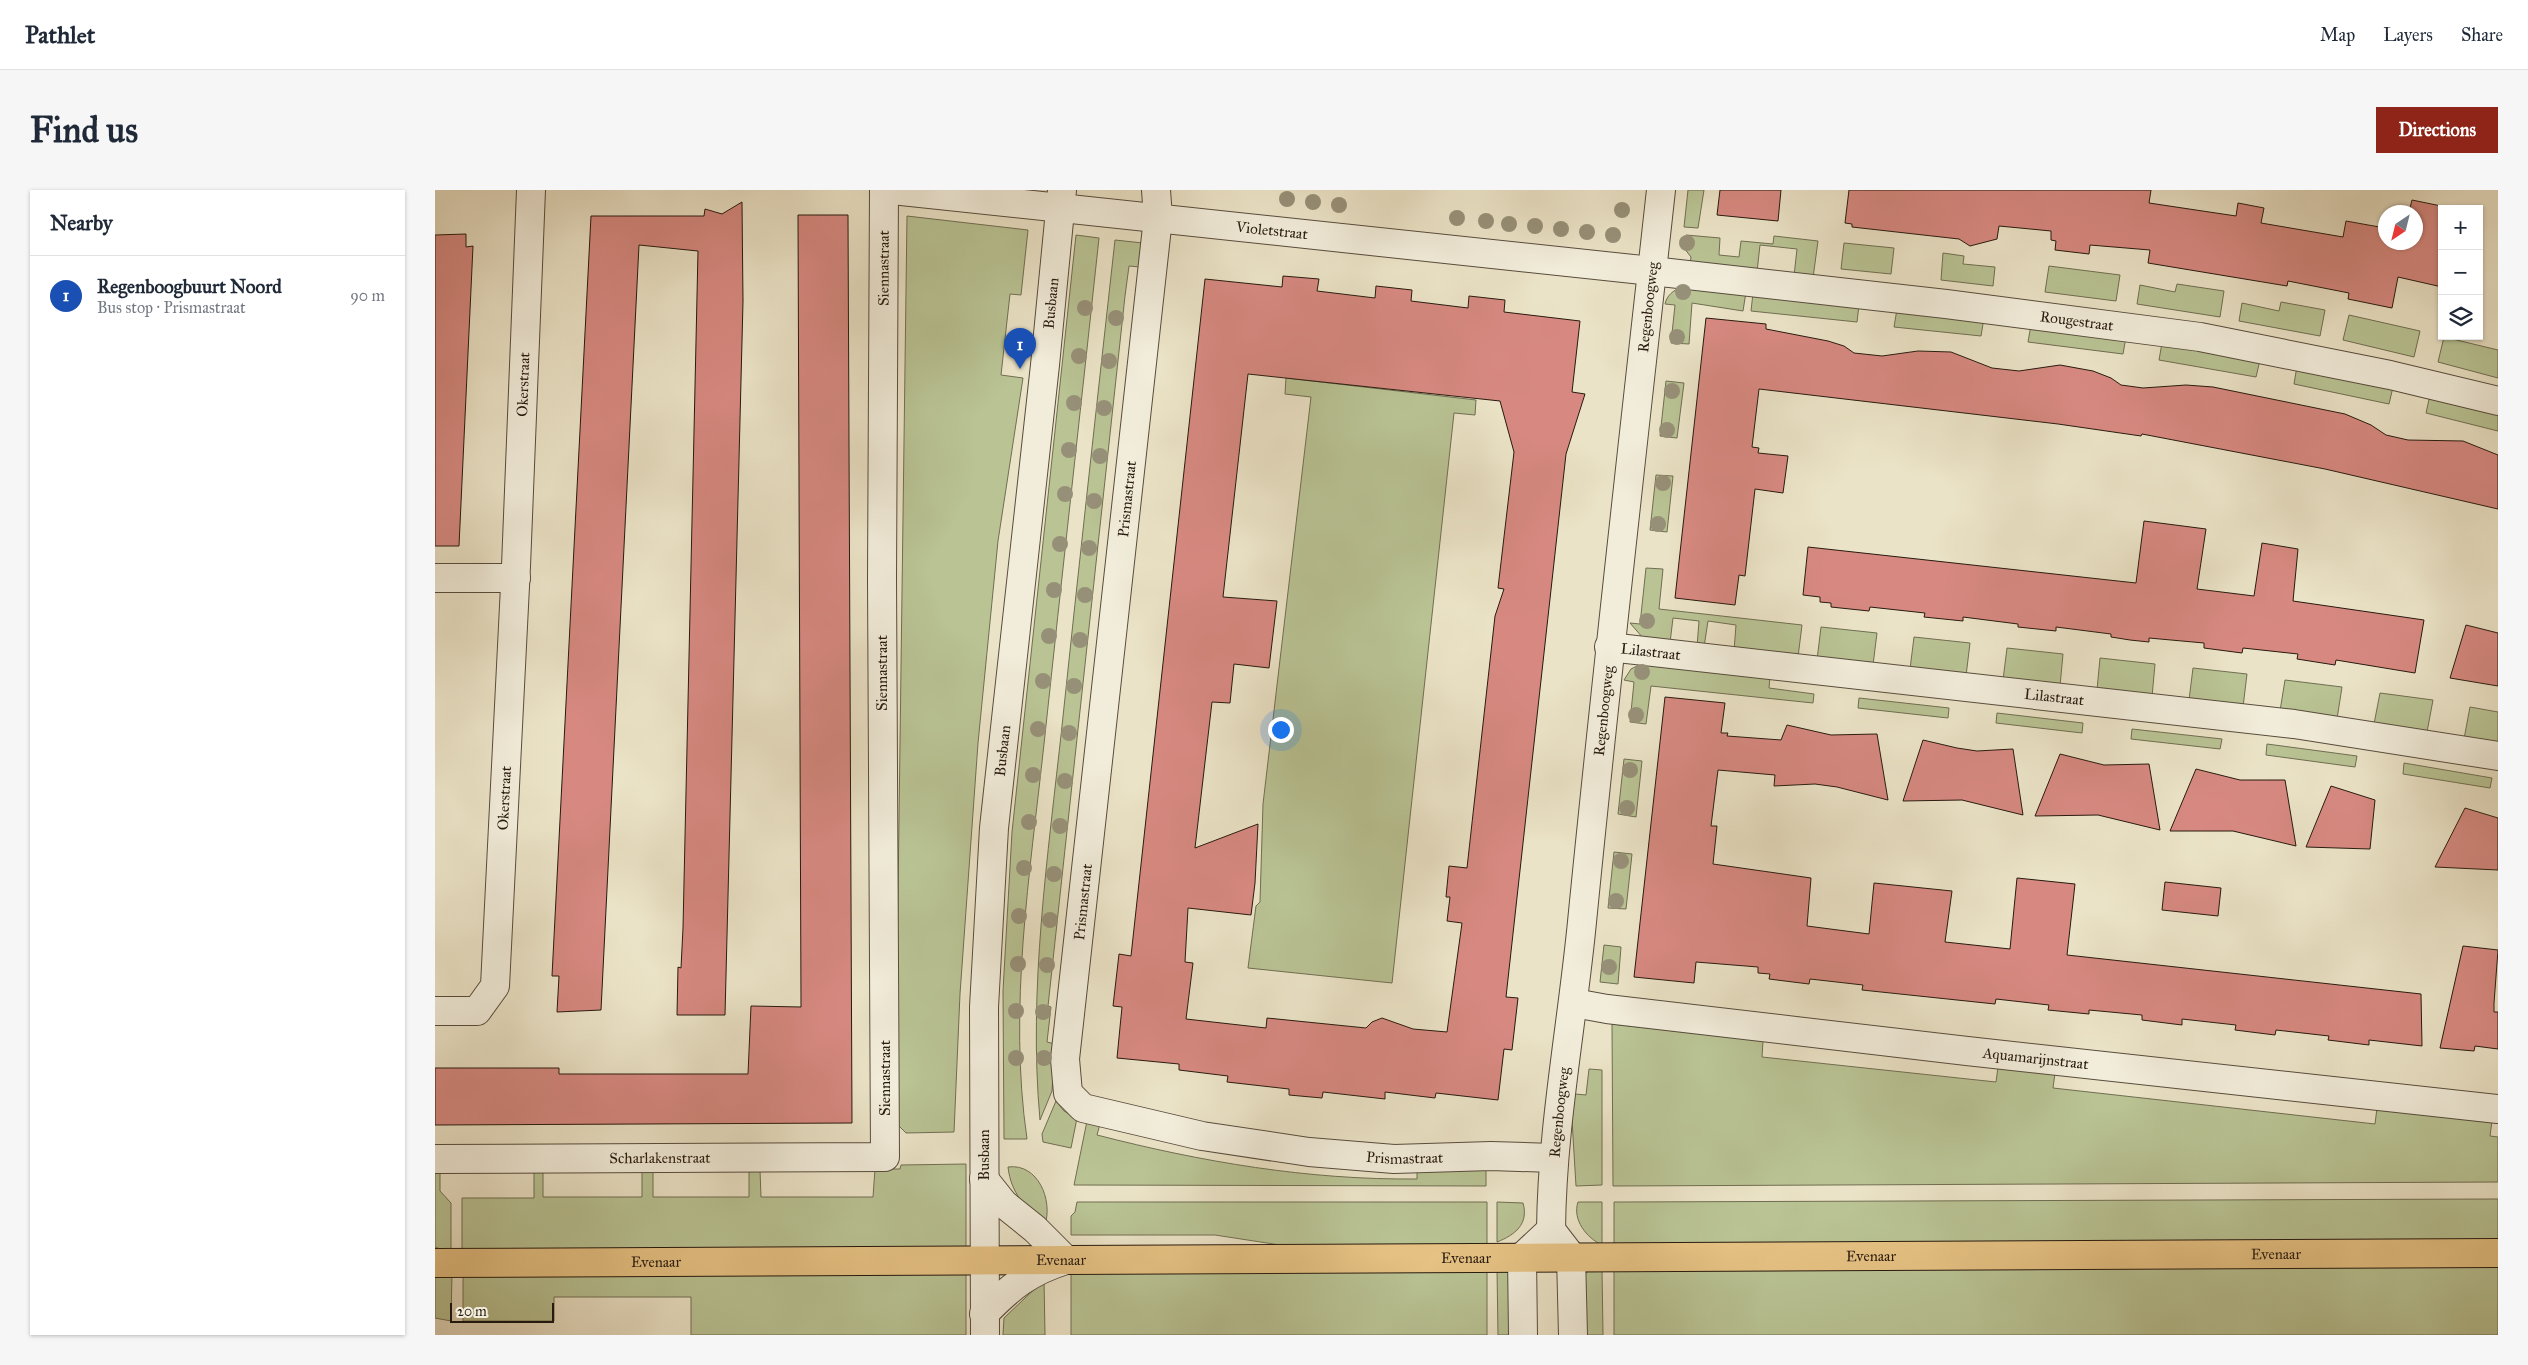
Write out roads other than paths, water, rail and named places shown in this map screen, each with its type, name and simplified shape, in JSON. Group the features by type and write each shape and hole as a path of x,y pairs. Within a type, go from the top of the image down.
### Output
{"main road":[{"name":"Evenaar","path":"435,1262 2498,1253"}],"street":[{"name":"Okerstraat","path":"435,1011 477,1011 495,986 516,578 531,190"},
{"name":"Siennastraat","path":"884,190 882,589 885,1157"},
{"name":"Violetstraat","path":"892,190 1061,199 1158,218 1652,271"},
{"name":"Prismastraat","path":"1156,190 1158,218 1065,1059 1068,1093 1083,1108 1202,1136 1309,1152 1394,1158 1491,1156 1553,1158"},
{"name":"Regenboogweg","path":"1551,1230 1553,1158 1574,1003 1609,647 1661,190"},
{"name":"Busbaan","path":"984,1324 984,1007 994,828 1045,365 1061,199"},
{"name":"Rougestraat","path":"1652,271 1946,304 2200,337 2390,375 2498,402"},
{"path":"435,578 516,578"},
{"name":"Lilastraat","path":"1609,647 2294,724 2498,756"},
{"name":"Aquamarijnstraat","path":"1574,1003 1607,1010 1967,1052 2498,1109"},
{"name":"Scharlakenstraat","path":"435,1159 885,1157"},
{"path":"984,1179 1004,1204 1035,1229 1066,1260"},
{"path":"1523,1335 1522,1257 1551,1230 1571,1256 1573,1335"},
{"name":"Busbaan","path":"984,1324 1007,1290 1035,1270 1066,1260"}],"place":[{"name":"Regenboogbuurt Noord","path":"1020,369"}]}
